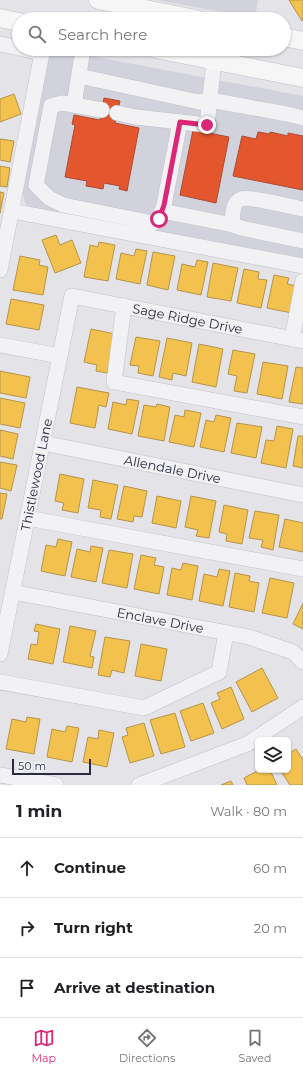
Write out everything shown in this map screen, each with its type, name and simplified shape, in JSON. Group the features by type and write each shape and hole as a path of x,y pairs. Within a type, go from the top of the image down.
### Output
{"main road":[{"path":"98,0 160,12"},
{"path":"0,18 12,21"},
{"path":"291,38 303,41"},
{"path":"220,56 303,78"}],"street":[{"path":"0,44 12,47"},
{"path":"0,270 41,56"},
{"path":"74,105 82,56"},
{"path":"117,113 207,125 216,56"},
{"path":"79,76 199,102 210,100 303,118"},
{"path":"102,110 62,103 51,106 36,185 48,198 62,205 153,223 159,219 164,205 180,122"},
{"path":"233,225 232,220 235,203 240,199 250,199 303,209"},
{"path":"12,211 303,266"},
{"path":"162,211 303,241"},
{"path":"297,340 303,281"},
{"name":"Sage Ridge Drive","path":"72,296 297,340"},
{"name":"Thistlewood Lane","path":"0,654 72,296"},
{"path":"124,306 114,382 303,418"},
{"path":"0,345 60,356"},
{"name":"Allendale Drive","path":"43,443 303,495"},
{"path":"27,518 303,569"},
{"name":"Enclave Drive","path":"12,592 249,637 293,652 303,662"},
{"path":"0,682 144,708 219,672 226,633"},
{"path":"139,785 247,744 303,707"},
{"path":"0,775 36,783 56,785"}],"shaded area":[{"path":"156,0 258,0 256,12 222,12"},
{"path":"49,56 91,56 303,96 303,260 32,210 25,203 23,193"}],"building: Homes":[{"path":"289,0 303,0 302,21"},
{"path":"14,94 21,114 0,122 0,99"},
{"path":"0,139 14,141 10,162 0,160"},
{"path":"0,166 10,168 7,187 0,186"},
{"path":"0,192 4,193 0,213"},
{"path":"56,235 60,245 72,240 81,263 55,273 42,240"},
{"path":"99,242 115,245 108,281 84,277 90,245 98,247"},
{"path":"136,249 147,251 140,284 116,279 121,253 134,256"},
{"path":"153,252 175,256 168,290 147,285"},
{"path":"20,256 40,260 39,265 48,267 43,295 13,290"},
{"path":"197,260 208,262 201,295 177,290 182,264 195,267"},
{"path":"213,263 238,268 231,301 207,297"},
{"path":"244,269 259,272 258,279 267,280 261,308 237,303"},
{"path":"274,275 289,278 287,284 298,286 292,313 267,308"},
{"path":"11,299 44,305 39,330 6,324"},
{"path":"91,329 115,334 107,373 96,371 97,365 84,362"},
{"path":"136,337 160,341 153,376 138,373 139,366 130,365"},
{"path":"167,338 192,343 186,376 173,373 172,380 159,377"},
{"path":"199,344 223,349 216,387 192,382"},
{"path":"233,350 255,354 247,393 234,391 237,376 228,374"},
{"path":"263,362 288,366 282,399 257,394"},
{"path":"296,367 303,368 303,404 289,402"},
{"path":"0,371 30,377 26,398 0,393"},
{"path":"77,387 109,393 106,407 99,405 95,428 70,423"},
{"path":"0,398 25,403 20,428 0,424"},
{"path":"127,399 139,401 132,434 108,429 113,402 126,405"},
{"path":"157,404 170,407 164,441 138,436 144,405 156,407"},
{"path":"185,410 201,413 194,447 169,442 175,415 184,417"},
{"path":"216,415 231,418 224,452 200,447 206,420 214,422"},
{"path":"237,423 262,427 256,458 231,453"},
{"path":"277,426 293,429 286,468 261,463 266,440 274,441"},
{"path":"0,430 18,434 13,459 0,456"},
{"path":"298,436 303,436 303,468 293,466"},
{"path":"0,462 17,465 11,491 0,488"},
{"path":"60,474 84,479 78,513 62,510 64,503 55,501"},
{"path":"93,480 118,485 111,519 100,517 101,510 88,508"},
{"path":"124,486 147,491 142,517 134,516 133,522 117,519"},
{"path":"0,493 7,494 2,519 0,519"},
{"path":"157,496 181,501 176,528 152,523"},
{"path":"191,496 216,501 209,538 196,536 198,530 185,527"},
{"path":"224,505 248,510 242,544 226,541 227,534 219,532"},
{"path":"255,511 279,515 273,550 261,547 263,540 249,538"},
{"path":"285,519 303,523 303,552 279,547"},
{"path":"58,539 72,542 65,576 41,571 46,545 56,547"},
{"path":"91,546 103,548 96,582 71,577 77,549 90,552"},
{"path":"109,550 133,554 127,588 102,583"},
{"path":"141,555 156,558 154,565 164,567 159,594 134,589"},
{"path":"183,563 198,566 192,600 167,595 172,568 181,570"},
{"path":"219,569 230,571 223,606 199,601 204,574 217,577"},
{"path":"235,573 250,576 249,581 259,583 254,612 229,607"},
{"path":"270,578 294,583 287,618 262,613"},
{"path":"303,603 303,629 293,624"},
{"path":"36,624 60,629 53,664 28,659 31,644 37,645 39,632 34,631"},
{"path":"70,626 96,631 90,656 94,657 92,668 63,662"},
{"path":"105,637 130,641 124,673 112,670 110,677 98,675"},
{"path":"141,644 167,649 161,681 135,676"},
{"path":"262,668 278,698 252,712 236,682"},
{"path":"231,687 244,719 222,729 211,703 220,699 217,693"},
{"path":"203,703 214,733 191,741 180,711"},
{"path":"175,713 185,747 161,754 150,720"},
{"path":"27,717 40,719 34,754 6,749 12,719 26,722"},
{"path":"144,723 154,756 130,763 122,737 128,735 126,728"},
{"path":"67,726 79,728 72,762 47,757 52,729 65,732"},
{"path":"99,730 114,733 107,767 83,762 88,737 98,739"},
{"path":"296,749 303,760 302,785 290,785 282,773 291,773 291,752"},
{"path":"255,772 271,773 277,785 247,785 244,778"},
{"path":"231,781 233,785 221,785"}],"building: Shops":[{"path":"104,98 120,101 115,123 139,128 127,191 119,189 120,186 104,183 103,189 86,186 87,181 65,177 75,125 72,124 74,115 100,120"},
{"path":"193,130 229,137 216,203 180,195"},
{"path":"258,132 270,134 270,132 288,136 288,133 303,136 303,190 233,176 242,136 256,139"}],"route":[{"path":"159,219 164,205 180,122 207,125"}]}
